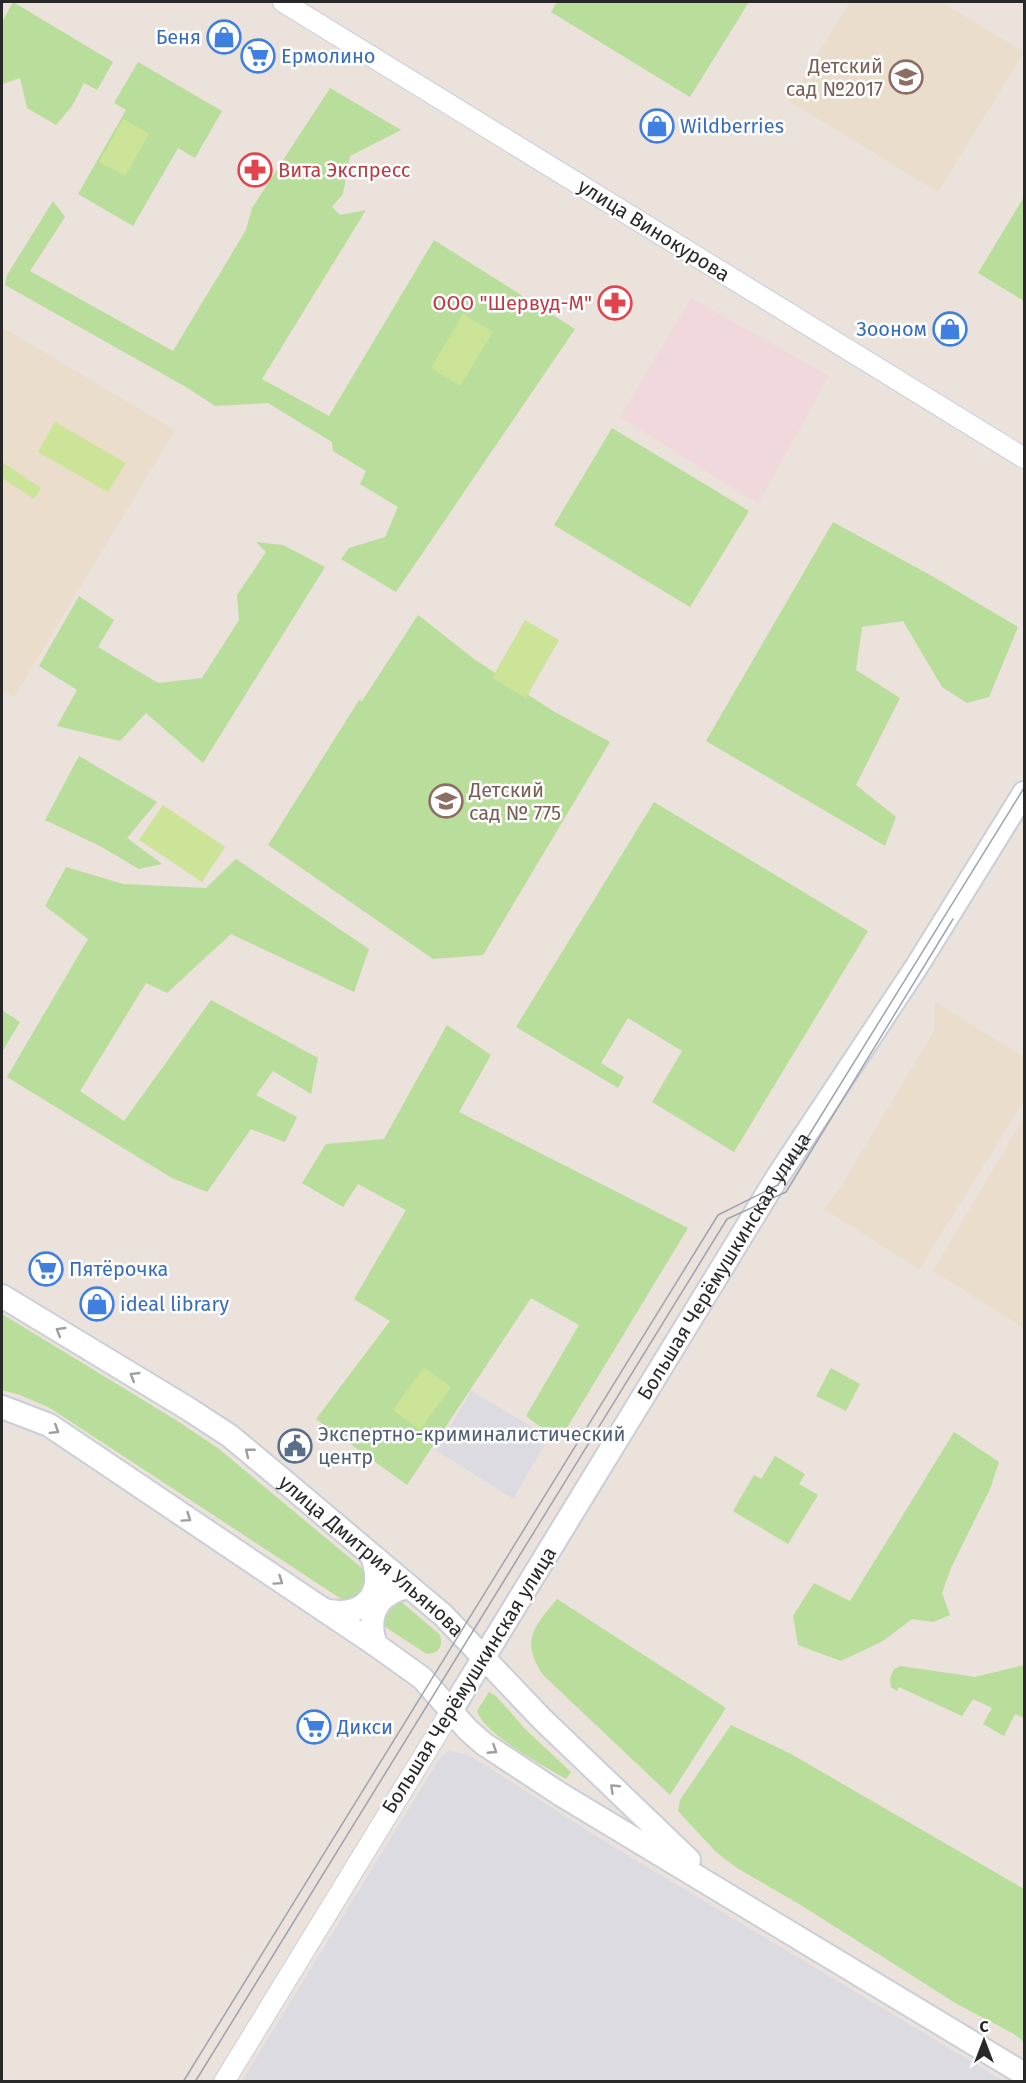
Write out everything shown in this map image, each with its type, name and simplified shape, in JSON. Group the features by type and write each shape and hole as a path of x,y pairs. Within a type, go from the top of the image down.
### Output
{"main road":[{"name":"Большая Черёмушкинская улица","path":"451,1711 778,1176 917,966 1024,793"},
{"name":"улица Дмитрия Ульянова","path":"2,1296 224,1432 278,1476 443,1615 542,1719 697,1868 727,1893"},
{"name":"улица Дмитрия Ульянова","path":"2,1407 49,1425 376,1645 422,1678 468,1730 484,1744 560,1794 1024,2074"},
{"path":"324,1610 347,1613 358,1609 368,1601 377,1579 372,1556"},
{"path":"376,1645 371,1625 377,1606 391,1593 410,1587"}],"street":[{"name":"улица Винокурова","path":"283,2 1024,458"},
{"name":"Большая Черёмушкинская улица","path":"224,2082 451,1711"}],"shaded area":[{"name":"Детский сад №2017","path":"850,2 941,2 1024,52 938,192 789,101"},
{"path":"691,298 829,376 758,504 620,417"},
{"path":"2,327 175,430 14,697 2,690"},
{"path":"935,1002 1024,1057 1024,1101 919,1269 824,1209 840,1188 934,1031"},
{"path":"1024,1117 1024,1328 933,1271"},
{"path":"471,1391 549,1437 513,1499 436,1450"},
{"path":"448,1751 469,1755 599,1838 1004,2081 242,2081 440,1758"}],"green space":[{"path":"13,2 113,62 97,90 84,83 72,106 56,125 27,108 20,78 2,84 2,22"},
{"path":"557,2 749,2 690,97 551,12"},
{"path":"138,62 222,111 195,158 178,148 133,226 78,194 126,110 114,103"},
{"path":"330,88 401,130 350,156 343,194 332,207 340,215 366,210 262,379 329,416 434,240 575,329 396,592 341,559 349,548 385,537 398,507 360,484 366,471 333,451 332,442 268,403 215,406 186,387 5,285 7,275 53,201 65,217 30,271 173,351 246,230 252,208"},
{"path":"123,119 149,134 125,176 99,162"},
{"path":"1024,197 1024,301 978,273"},
{"path":"463,314 493,332 460,386 431,368"},
{"path":"55,422 126,463 108,492 38,452"},
{"path":"612,428 749,511 690,607 554,525"},
{"path":"2,462 41,488 34,499 2,478"},
{"path":"833,522 932,576 1018,627 989,697 967,703 942,687 903,621 862,627 856,670 900,698 856,785 896,817 885,846 706,741"},
{"path":"256,542 283,545 325,567 203,763 146,713 120,741 57,726 77,690 39,666 79,596 114,620 98,647 158,683 202,678 239,620 237,595 266,552"},
{"name":"Детский сад № 775","path":"418,615 474,659 553,711 610,742 483,955 433,959 268,845 359,700 362,701"},
{"path":"525,620 559,640 526,698 492,678"},
{"path":"79,756 157,802 127,838 162,864 139,869 100,846 45,820"},
{"path":"654,802 868,931 734,1152 652,1102 682,1051 628,1018 601,1063 624,1077 618,1088 516,1027"},
{"path":"163,805 225,847 202,882 139,840"},
{"path":"236,859 369,949 354,992 231,934 167,993 146,983 80,1091 124,1121 211,1000 318,1058 311,1094 273,1071 256,1095 297,1117 285,1142 251,1129 207,1192 172,1178 7,1077 88,939 45,906 66,867 123,884 206,888"},
{"path":"2,1010 20,1022 2,1052"},
{"path":"447,1025 491,1055 459,1112 688,1228 559,1441 526,1416 579,1325 531,1298 407,1485 316,1419 390,1321 354,1299 406,1210 358,1184 343,1207 302,1183 326,1144 384,1139"},
{"path":"2,1314 219,1449 369,1574 372,1582 349,1604 50,1408 2,1390"},
{"path":"424,1367 451,1387 420,1430 393,1410"},
{"path":"831,1368 860,1384 846,1411 816,1396"},
{"path":"954,1432 999,1462 990,1489 951,1568 942,1593 950,1615 933,1622 912,1619 883,1641 841,1661 798,1645 793,1616 814,1583 850,1601"},
{"path":"775,1456 805,1474 799,1484 818,1495 788,1544 733,1511 754,1475 761,1479"},
{"path":"557,1599 726,1708 670,1795 543,1675 536,1663 531,1643 533,1634 536,1626"},
{"path":"399,1600 439,1634 441,1646 437,1651 425,1653 384,1626 380,1618 381,1610"},
{"path":"1024,1665 1024,1718 1015,1714 1004,1736 983,1724 992,1708 973,1699 962,1716 899,1687 897,1691 891,1687 890,1678 894,1669 901,1666 975,1677"},
{"path":"489,1692 496,1696 526,1730 571,1772 566,1779 516,1749 482,1721 477,1711"},
{"path":"731,1725 791,1754 1024,1889 1024,2042 1014,2034 957,2004 804,1907 737,1868 716,1852 678,1811 680,1800"}],"tram line":[{"path":"183,2082 718,1215 778,1185 1024,788"},
{"path":"195,2082 727,1219 786,1192 953,919"}],"place":[{"name":"Беня","path":"224,37"},
{"name":"Ермолино","path":"258,56"},
{"name":"Детский сад №2017","path":"906,77"},
{"name":"Wildberries","path":"657,126"},
{"name":"Вита Экспресс","path":"255,170"},
{"name":"ООО \"Шервуд-М\"","path":"615,303"},
{"name":"Зооном","path":"950,329"},
{"name":"Детский сад № 775","path":"446,801"},
{"name":"Пятёрочка","path":"46,1269"},
{"name":"ideal library","path":"97,1304"},
{"name":"Экспертно-криминалистический центр","path":"295,1446"},
{"name":"Дикси","path":"314,1727"}]}
